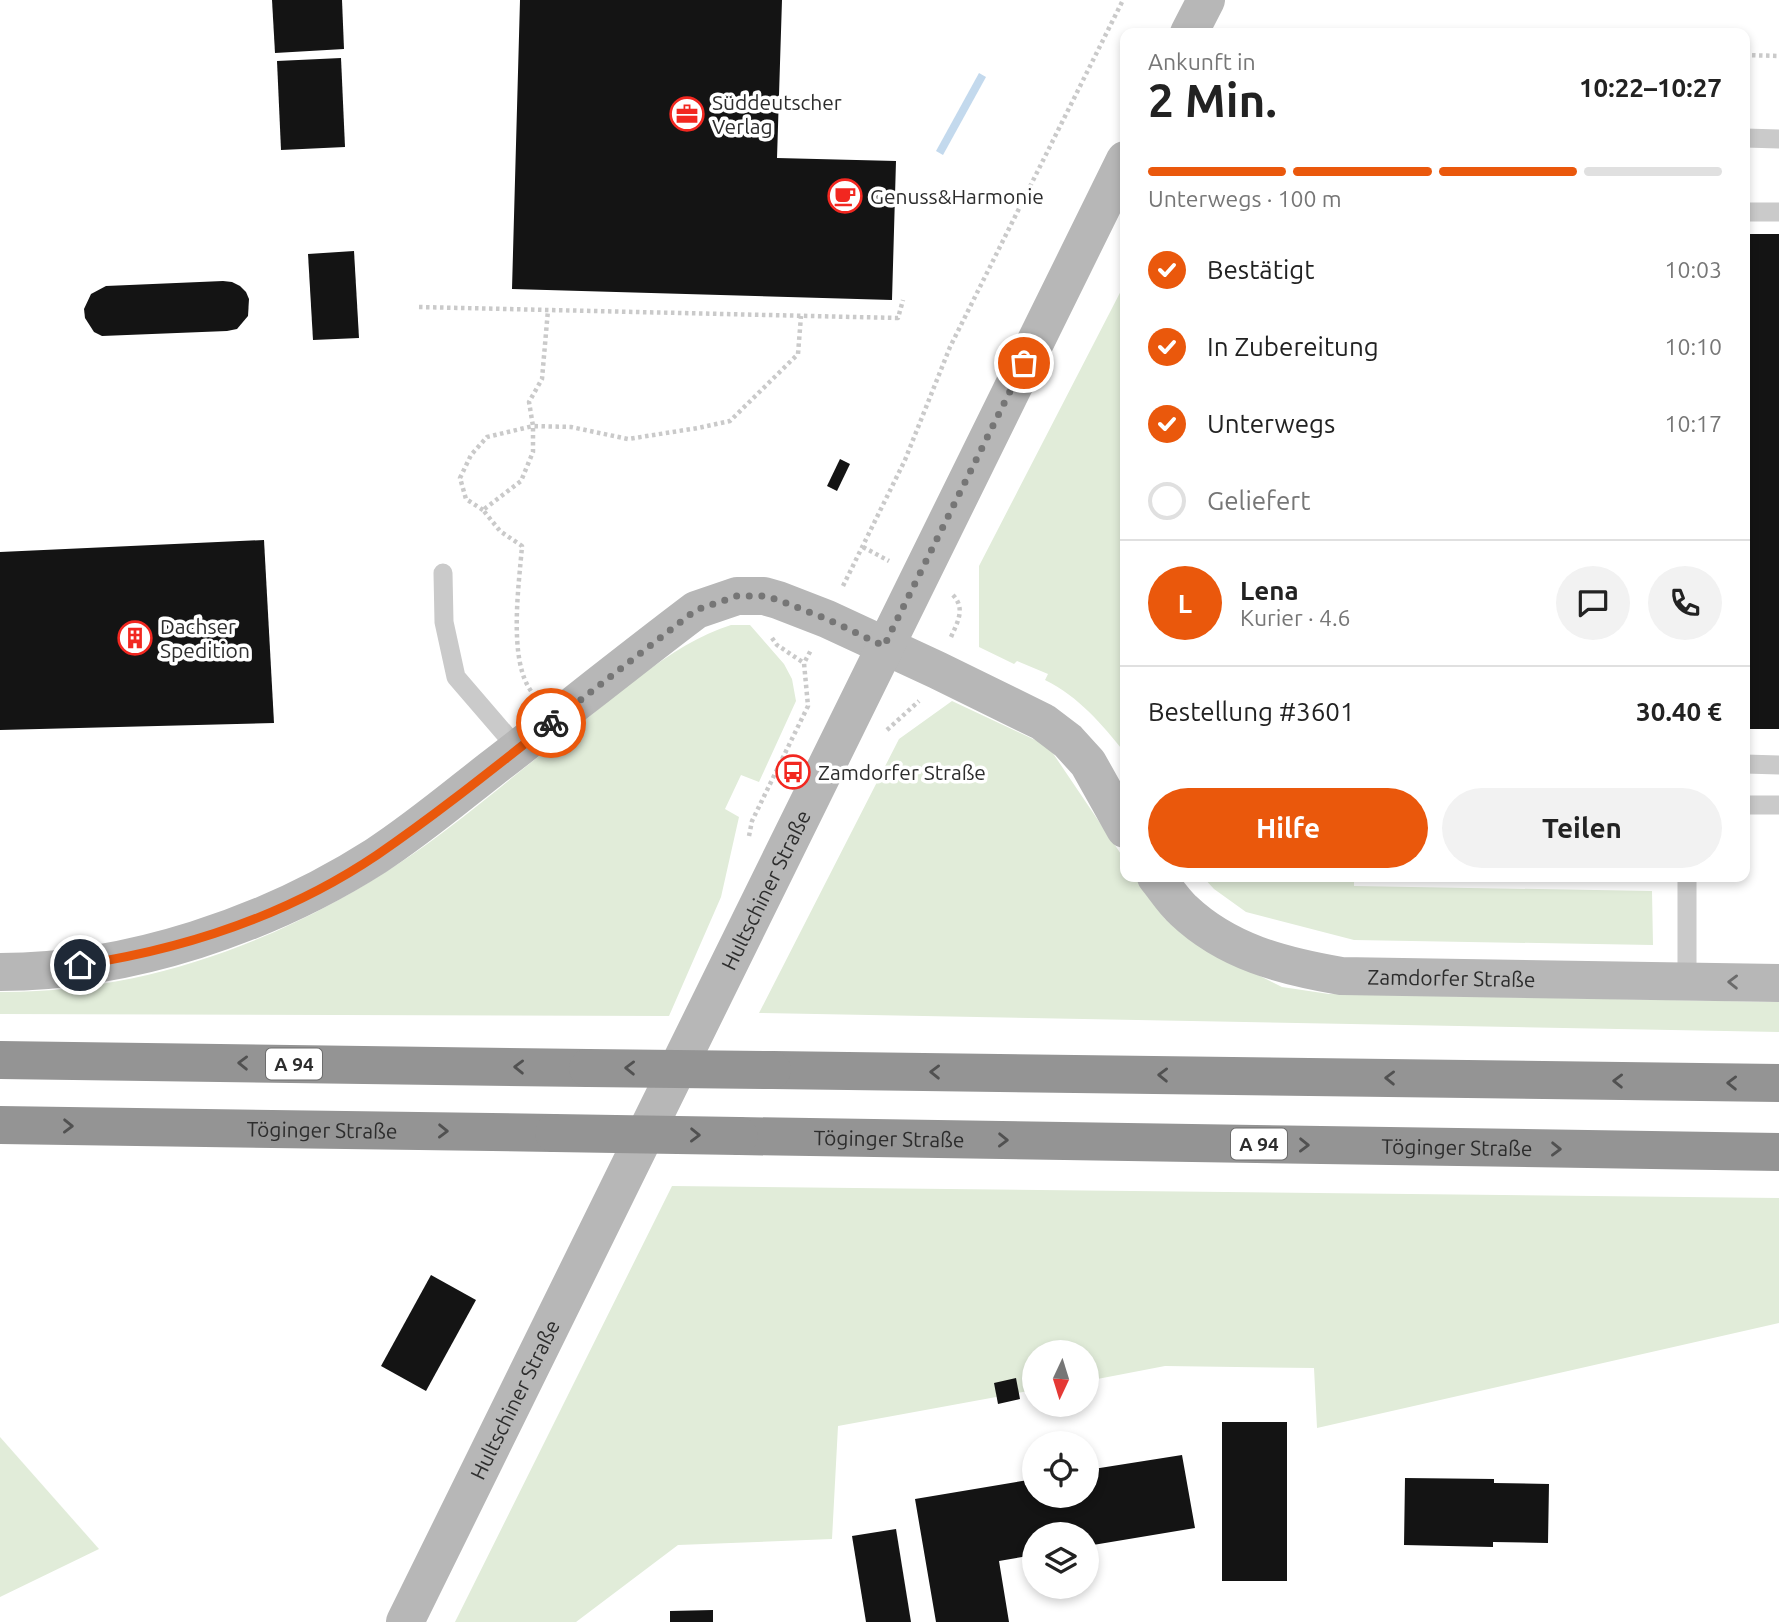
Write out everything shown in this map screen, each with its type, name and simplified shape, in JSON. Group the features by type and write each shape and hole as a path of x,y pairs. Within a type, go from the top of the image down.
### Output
{"highway":[{"name":"A 94","path":"0,1060 1779,1083"},
{"name":"Töginger Straße","path":"0,1125 1779,1152"}],"street":[{"path":"1192,28 1206,0"},
{"name":"Hultschiner Straße","path":"405,1622 1120,170"},
{"path":"0,972 57,969 187,944 236,927 304,897 376,856 696,610 737,596 764,596 827,619 981,691 1051,728 1068,741 1088,763 1120,820"},
{"name":"Zamdorfer Straße","path":"1160,882 1183,910 1218,937 1252,954 1292,968 1341,976 1779,983"}],"lane":[{"path":"1750,138 1779,139"},
{"path":"1750,212 1779,212"},
{"path":"443,573 444,622 456,677 517,749"},
{"path":"1750,764 1779,765"},
{"path":"1750,804 1779,805"},
{"path":"1687,882 1688,982"}],"path":[{"path":"863,547 905,460 950,347 1124,0"},
{"path":"1750,55 1779,56"},
{"path":"419,307 898,318 903,300"},
{"path":"484,510 521,481 533,452 529,402 542,379 548,310"},
{"path":"525,682 515,627 522,547 500,531 484,510 466,499 460,478 471,455 487,437 533,426 571,427 628,439 730,421 798,354 802,316"}],"green space":[{"path":"1120,293 1120,747 1099,722 1069,694 1045,680 1048,674 1017,661 1014,664 979,647 979,566"},
{"path":"731,625 750,625 784,664 792,679 796,701 759,782 741,775 725,809 739,817 721,897 669,1016 0,1014 0,992 55,990 110,983 163,971 216,955 316,912 364,885 430,842 664,659 686,645"},
{"path":"952,701 1048,746 1120,853 1120,882 1139,882 1165,919 1218,955 1282,987 1329,994 1779,1002 1779,1032 759,1013 899,739"},
{"path":"1208,882 1354,882 1354,886 1652,891 1653,945 1354,940 1246,912"},
{"path":"672,1186 1779,1198 1779,1323 1317,1428 1314,1368 1165,1366 1099,1379 1099,1340 1022,1340 1022,1392 838,1426 832,1539 678,1545 576,1622 455,1622"},
{"path":"0,1437 99,1549 0,1597"}],"water":[{"path":"979,73 986,77 943,155 936,151"}],"building":[{"path":"272,0 342,0 344,49 275,53"},
{"path":"520,0 782,0 777,158 896,161 892,300 512,289"},
{"path":"341,58 345,147 281,150 277,61"},
{"path":"1750,234 1779,234 1779,729 1750,729"},
{"path":"354,251 359,338 313,340 308,254"},
{"path":"223,281 240,286 249,299 248,316 237,329 102,336 94,332 85,318 84,309 91,294 106,286"},
{"path":"840,459 850,464 837,491 827,486"},
{"name":"Dachser Spedition","path":"264,540 274,723 0,730 0,552"},
{"path":"431,1275 476,1300 426,1391 381,1366"},
{"path":"1016,1378 1020,1399 998,1404 994,1383"},
{"path":"1222,1422 1287,1422 1287,1581 1222,1581"},
{"path":"1182,1455 1195,1528 1099,1544 1099,1522 1022,1522 1022,1557 999,1561 1009,1622 936,1622 915,1499 1022,1481 1022,1508 1099,1508 1099,1468"},
{"path":"1405,1478 1494,1479 1494,1483 1549,1484 1548,1543 1493,1542 1493,1547 1404,1545"},
{"path":"896,1529 911,1622 866,1622 852,1536"},
{"path":"713,1610 713,1622 670,1622 670,1611"}],"way so far":[{"path":"551,723 696,610 737,596 764,596 803,608 884,646 1024,363"}],"place":[{"name":"Süddeutscher Verlag","path":"687,114"},
{"name":"Genuss&Harmonie","path":"845,196"},
{"name":"Dachser Spedition","path":"135,638"},
{"name":"Zamdorfer Straße","path":"793,772"}],"route":[{"path":"80,965 187,944 236,927 304,897 376,856 551,723"}]}
